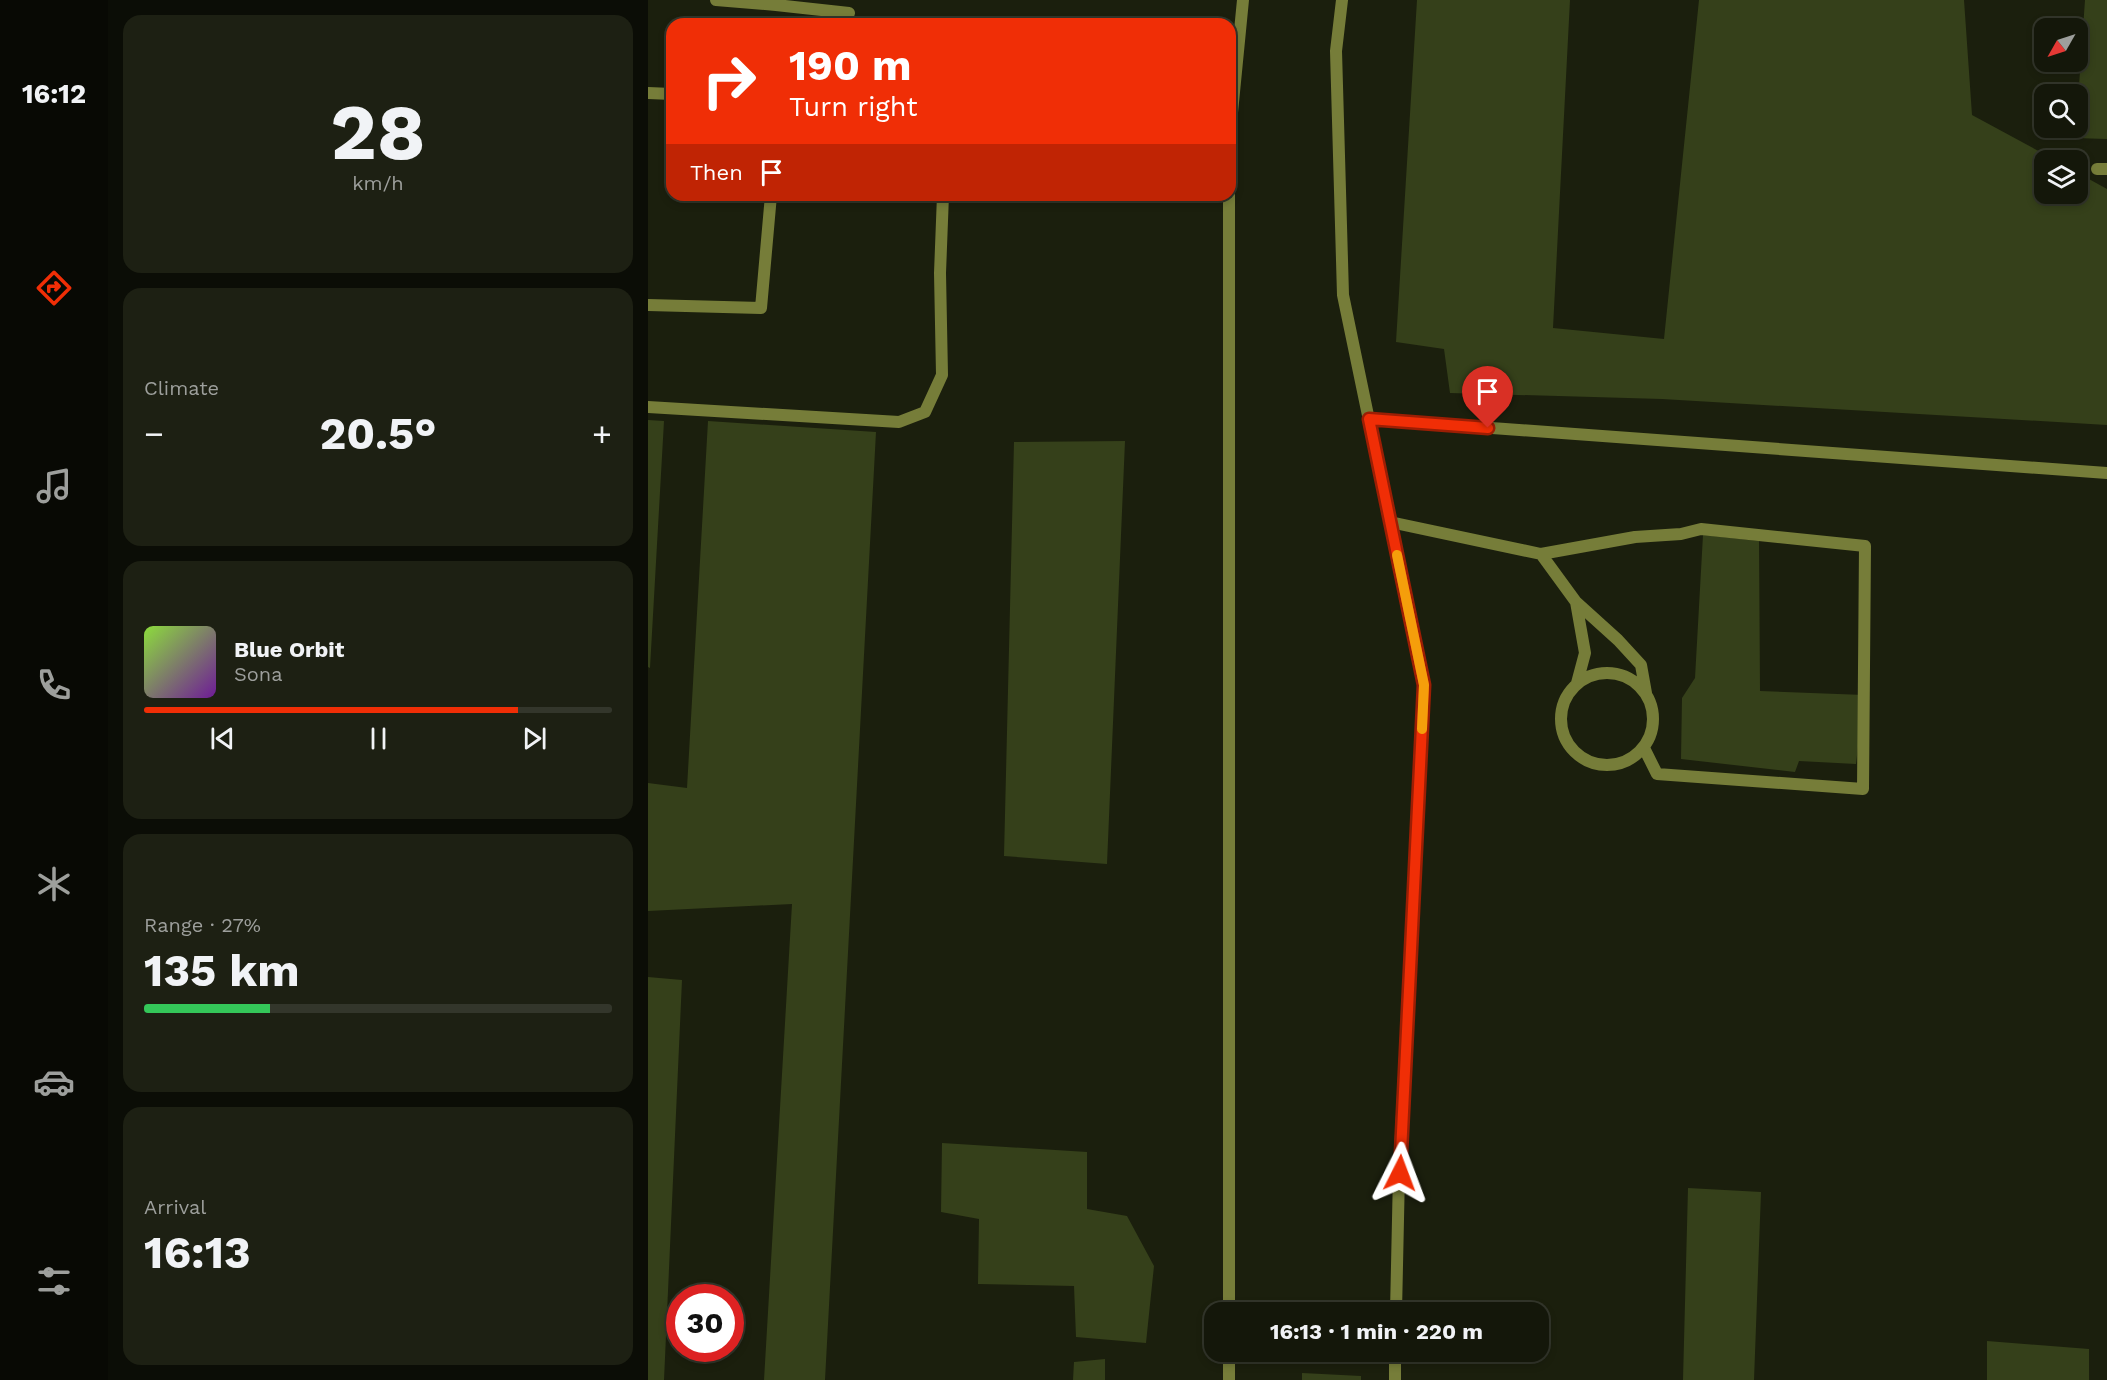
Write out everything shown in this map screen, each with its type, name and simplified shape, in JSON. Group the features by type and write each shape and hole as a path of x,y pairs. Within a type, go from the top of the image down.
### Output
{"street":[{"path":"716,0 776,3 849,13"},
{"path":"1236,66 1242,0"},
{"path":"1342,0 1336,51 1343,296 1424,685 1400,1173 1396,1302"},
{"path":"648,93 666,94"},
{"path":"648,305 761,308 770,201"},
{"path":"648,407 899,422 925,412 942,375 940,273 943,201"},
{"path":"1229,201 1229,1302"},
{"path":"1369,419 2107,473"},
{"path":"1390,522 1541,554 1635,537 1681,534 1701,529 1865,546 1863,789 1657,774 1644,748"},
{"path":"1541,554 1576,602 1618,640 1641,665 1646,693 1653,711 1652,730 1644,748 1629,760 1610,766 1591,763 1574,753 1564,736 1560,717 1565,698 1577,683 1594,674 1613,672 1632,679 1646,693"},
{"path":"1576,602 1585,652 1577,683"},
{"path":"1229,1362 1229,1380"},
{"path":"1395,1362 1395,1380"}],"building":[{"path":"1417,0 1570,0 1553,328 1664,339 1699,0 1964,0 1972,115 2037,150 2034,150 2034,204 2088,204 2088,179 2107,189 2107,425 1662,399 1450,393 1444,349 1396,342"},
{"path":"2085,0 2107,0 2107,139 2075,138 2088,138 2088,84 2079,84 2080,72 2088,72 2088,18 2084,18"},
{"path":"648,420 664,421 650,668 648,667"},
{"path":"708,421 876,432 825,1380 764,1380 792,904 648,911 648,783 687,788"},
{"path":"1125,441 1107,864 1004,856 1014,442"},
{"path":"1703,535 1759,541 1760,691 1864,695 1856,764 1799,761 1795,772 1681,759 1682,698 1695,678"},
{"path":"648,977 682,980 668,1284 666,1284 664,1380 648,1380"},
{"path":"942,1143 1087,1152 1087,1209 1127,1216 1154,1266 1146,1343 1076,1337 1074,1286 978,1284 979,1219 941,1212"},
{"path":"1688,1188 1761,1192 1754,1380 1683,1380"},
{"path":"1987,1341 2089,1349 2089,1380 1987,1380"},
{"path":"1105,1359 1105,1380 1073,1380 1074,1362"},
{"path":"1302,1373 1361,1376 1361,1380 1302,1380"}],"slow traffic":[{"path":"1397,555 1424,685 1422,729"}],"route":[{"path":"1400,1173 1424,685 1369,419 1488,428"}]}
